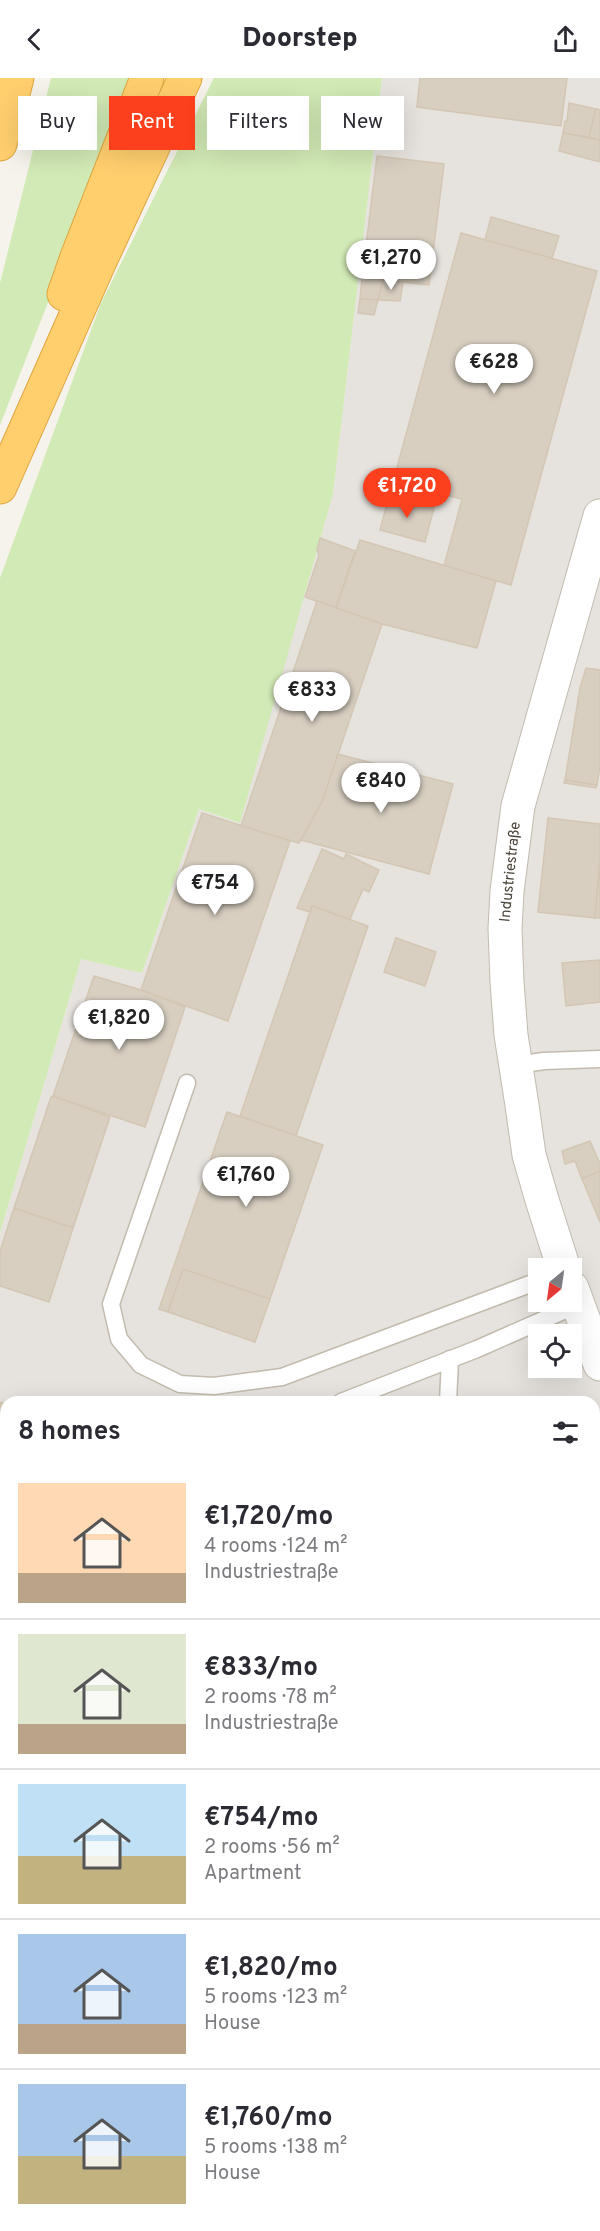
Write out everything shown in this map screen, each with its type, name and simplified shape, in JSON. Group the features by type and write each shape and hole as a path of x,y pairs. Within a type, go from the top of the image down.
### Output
{"highway":[{"path":"0,144 17,78"},
{"path":"0,485 77,256 147,78"},
{"path":"0,485 184,78"}],"street":[{"name":"Industriestraße","path":"560,1258 530,1155 516,1065 507,992 505,929 507,891 518,806 600,516"},
{"path":"580,1312 600,1364"}],"lane":[{"path":"516,1065 544,1061 600,1059"},
{"path":"187,1083 111,1304 119,1339 141,1365 180,1384 214,1386 282,1377 528,1285"},
{"path":"356,1396 477,1349 545,1312"},
{"path":"448,1396 450,1359"}],"shaded area":[{"path":"382,78 600,78 600,1396 0,1396 0,1233 81,959 142,973 199,809 239,823 333,494 374,150 404,150 404,96 380,96"}],"green space":[{"path":"51,78 136,78 129,96 109,96 109,147 0,425 0,283 33,150 97,150 97,96 47,96"},
{"path":"214,78 382,78 380,96 321,96 321,150 374,150 333,494 240,823 199,809 142,973 81,959 0,1233 0,578 101,303 178,150 195,150 195,116"}],"building":[{"path":"420,78 567,78 561,126 417,107"},
{"path":"569,103 596,109 589,137 563,133"},
{"path":"596,109 600,110 600,140 589,137"},
{"path":"563,133 600,140 600,162 559,151"},
{"path":"377,156 444,164 429,285 362,278"},
{"path":"491,217 559,236 552,258 485,240"},
{"path":"461,233 597,271 511,585 444,566 462,499 393,482"},
{"path":"362,278 383,280 378,300 360,299"},
{"path":"383,280 403,283 400,301 378,300"},
{"path":"360,299 378,300 374,315 358,313"},
{"path":"393,482 413,487 409,502 389,496"},
{"path":"389,496 434,508 425,542 380,530"},
{"path":"320,538 355,551 336,608 305,597 319,555 317,550"},
{"path":"360,540 496,581 477,648 382,624 336,608"},
{"path":"317,601 382,624 322,802 299,843 241,826"},
{"path":"586,668 600,670 600,766 597,785 565,780 580,688"},
{"path":"338,754 453,784 429,874 301,840 322,802"},
{"path":"565,780 597,785 596,788 564,783"},
{"path":"202,813 290,841 228,1021 141,990"},
{"path":"548,818 600,824 600,862 595,918 538,912"},
{"path":"322,849 344,859 346,854 379,870 369,892 363,889 350,919 312,906 310,912 297,908"},
{"path":"600,862 600,918 595,918"},
{"path":"312,906 368,926 296,1136 240,1116"},
{"path":"396,938 436,952 425,986 384,972"},
{"path":"600,960 600,1002 566,1006 562,963"},
{"path":"94,976 141,990 185,1007 145,1127 53,1096"},
{"path":"53,1096 110,1117 73,1228 14,1208"},
{"path":"227,1112 323,1145 270,1299 183,1269 168,1312 159,1309"},
{"path":"590,1141 600,1164 600,1171 582,1179 575,1161 565,1164 562,1151"},
{"path":"600,1171 600,1222 582,1179"},
{"path":"14,1208 73,1228 49,1302 0,1286 0,1251"},
{"path":"183,1269 270,1299 255,1342 168,1312"}]}
